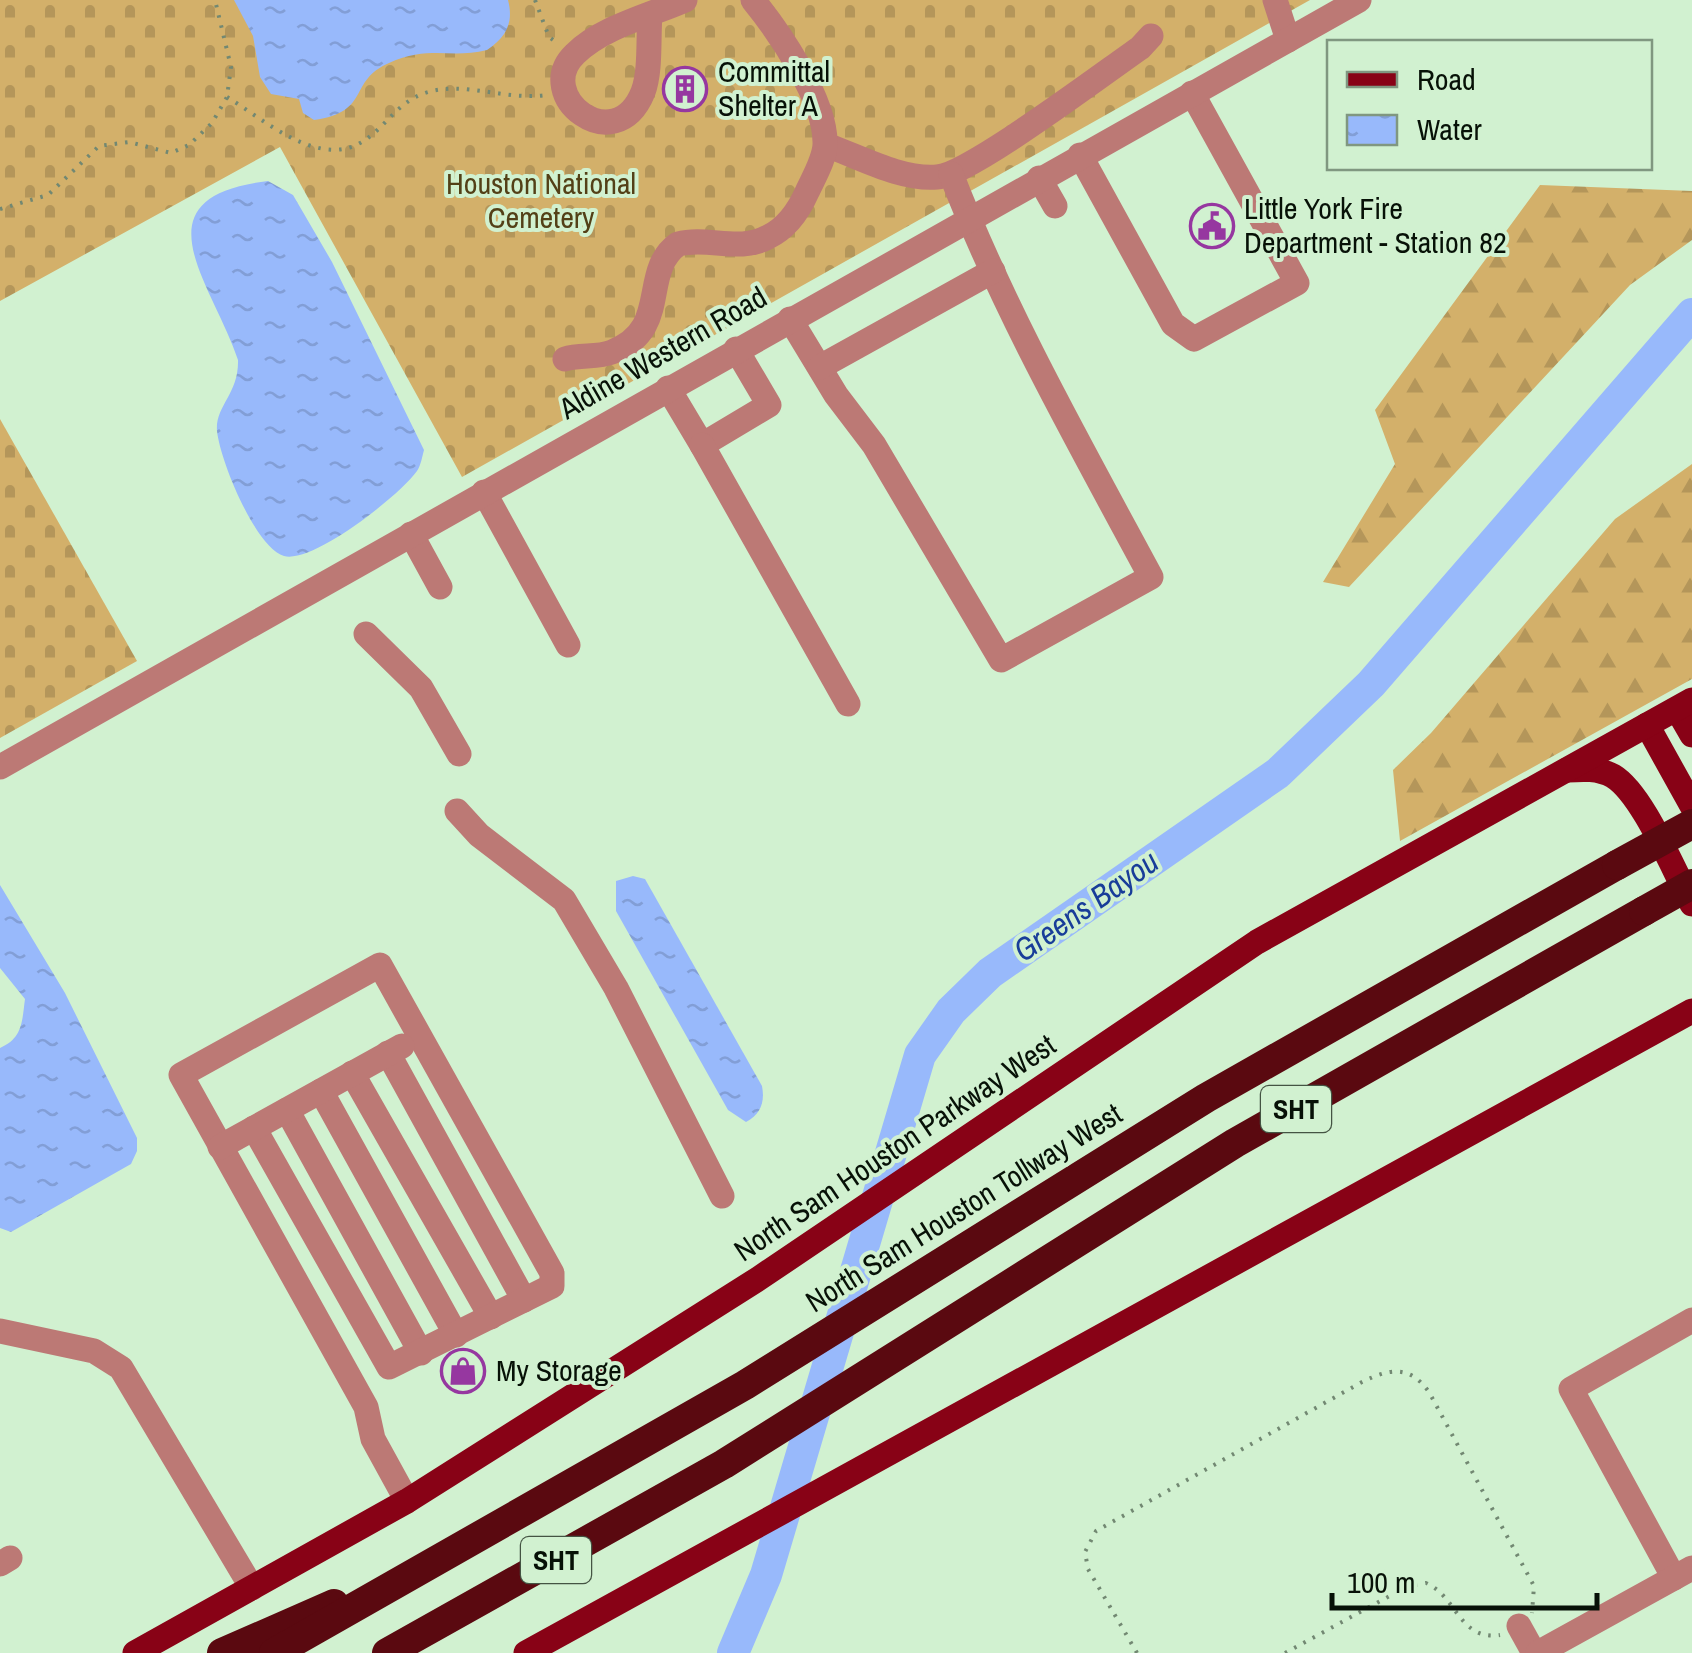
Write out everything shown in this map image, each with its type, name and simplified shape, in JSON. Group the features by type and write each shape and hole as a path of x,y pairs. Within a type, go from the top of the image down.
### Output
{"highway":[{"name":"North Sam Houston Tollway West","path":"274,1653 745,1385 1206,1098 1692,824"},
{"name":"SHT","path":"387,1653 724,1464 1235,1143 1692,884"},
{"path":"222,1653 294,1617 412,1576"}],"main road":[{"name":"North Sam Houston Parkway West","path":"135,1653 407,1502 960,1146 1257,942 1684,704"},
{"path":"1684,704 1692,736"},
{"path":"1647,726 1692,806"},
{"path":"1566,770 1594,769 1616,778 1632,796 1692,904"},
{"path":"526,1653 1692,1011"}],"street":[{"path":"650,15 644,91 631,110 615,121 594,123 573,109 564,90 565,71 572,56 594,40 650,15 685,0"},
{"path":"565,359 616,351 638,335 653,310 663,260 678,244 748,245 780,230 804,200 826,144 819,112 782,38 752,0"},
{"path":"1275,0 1288,40"},
{"name":"Aldine Western Road","path":"0,766 1288,40 1324,9 1359,0"},
{"path":"826,144 922,177 951,174 1140,48 1151,36"},
{"path":"1080,155 1173,324 1194,339 1216,328 1297,283 1192,93"},
{"path":"790,318 874,445 1001,660 1151,577 967,219 951,174"},
{"path":"1039,178 1055,206"},
{"path":"820,368 993,270"},
{"path":"702,445 770,405 736,349"},
{"path":"668,388 848,704"},
{"path":"484,492 568,645"},
{"path":"411,534 440,587"},
{"path":"366,634 421,688 459,754"},
{"path":"457,811 479,835 564,900 616,988 722,1196"},
{"path":"254,1128 389,1367 552,1286 552,1273 380,965 181,1075 366,1407 373,1439 407,1502"},
{"path":"220,1147 420,1036"},
{"path":"388,1053 524,1300"},
{"path":"352,1074 492,1317"},
{"path":"321,1091 456,1336"},
{"path":"287,1110 422,1353"},
{"path":"1519,1626 1536,1653 1683,1573 1571,1389 1692,1320"},
{"path":"0,1331 94,1352 121,1368 252,1588"}],"path":[{"path":"0,209 48,195 99,146 129,142 170,153 189,144 212,122 227,98 231,50 216,15 215,0"},
{"path":"535,0 549,37 572,56"},
{"path":"227,98 300,141 332,152 364,141 398,107 426,92 454,87 524,98 564,90"},
{"path":"1137,1653 1088,1569 1085,1552 1096,1532 1362,1382 1393,1370 1410,1373 1429,1392 1534,1586 1535,1608 1519,1626 1499,1635 1482,1635 1463,1623 1433,1586 1415,1584 1284,1653"}],"green space":[{"name":"Houston National Cemetery","path":"0,0 1310,0 462,477 280,147 0,301"},
{"path":"1540,185 1692,191 1692,240 1630,285 1349,587 1323,582 1395,464 1375,410"},
{"path":"0,419 137,661 0,738"},
{"path":"1692,464 1692,679 1400,841 1393,770 1431,733 1615,519"}],"water":[{"path":"234,0 508,0 510,16 504,35 487,50 428,53 389,63 368,78 344,110 314,120 303,113 299,99 271,94 260,77 253,36"},
{"path":"268,181 293,195 332,262 424,450 417,471 393,496 355,526 297,556 284,556 262,537 225,462 217,422 235,382 238,360 200,273 193,247 192,224 203,205 227,190"},
{"path":"633,876 645,879 762,1086 761,1107 746,1122 728,1110 616,911 616,881"},
{"path":"0,885 65,993 137,1138 131,1164 11,1232 0,1228 0,1048 17,1034 25,999 0,968"}],"waterway":[{"name":"Greens Bayou","path":"733,1653 766,1575 920,1055 951,1011 990,973 1278,773 1371,684 1692,314"}],"place":[{"name":"Committal Shelter A","path":"685,89"},
{"name":"Little York Fire Department - Station 82","path":"1212,226"},
{"name":"My Storage","path":"463,1371"}]}
